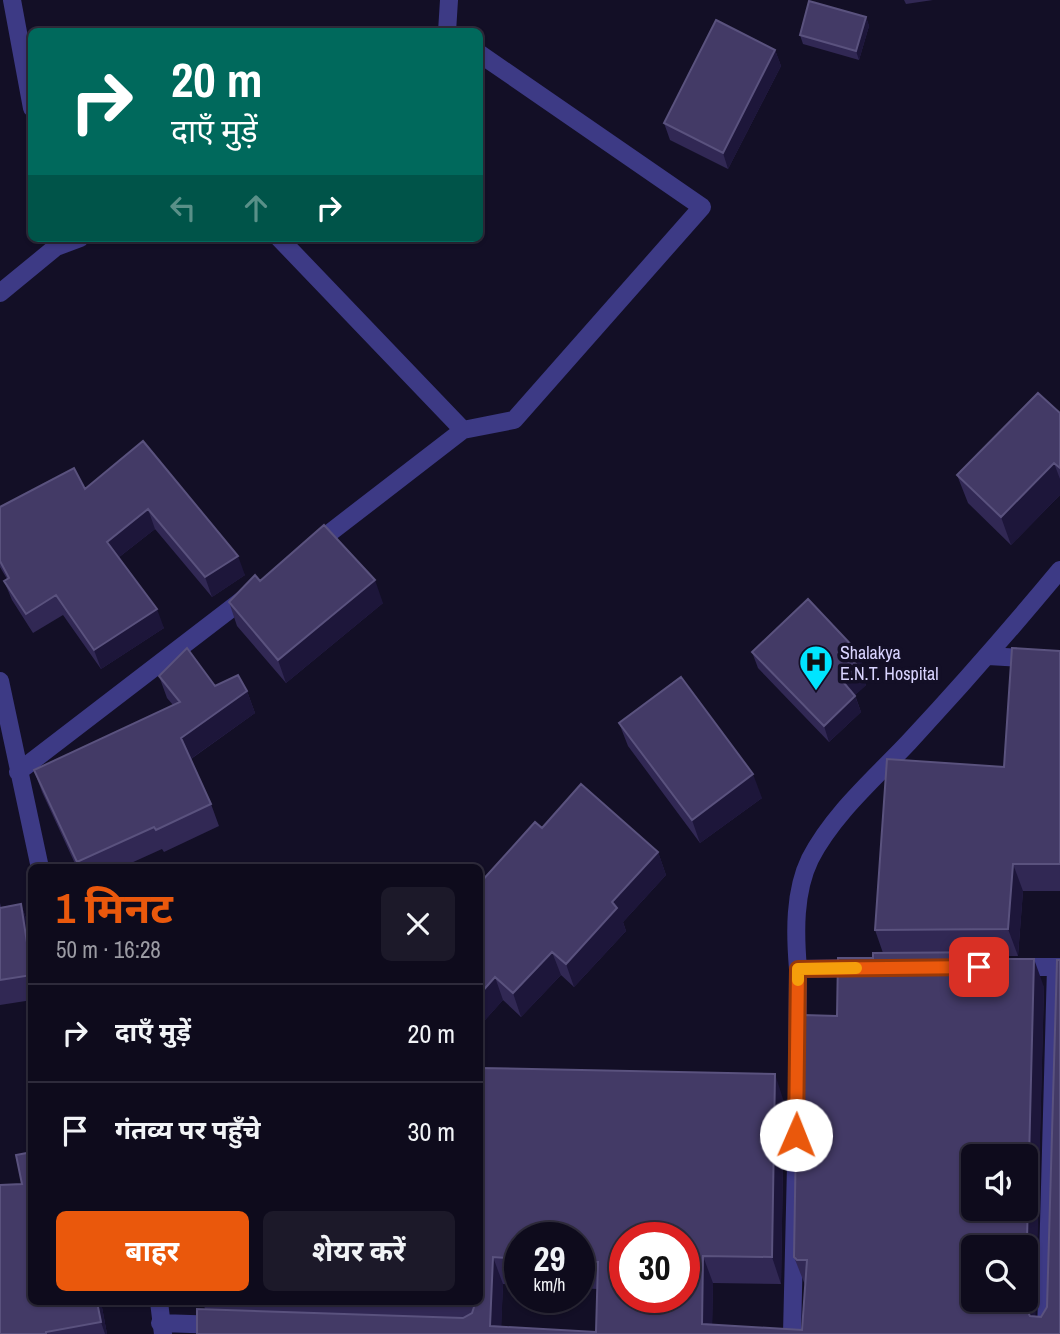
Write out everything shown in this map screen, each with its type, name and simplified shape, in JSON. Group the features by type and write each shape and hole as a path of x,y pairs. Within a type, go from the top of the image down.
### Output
{"street":[{"path":"12,0 28,86"},
{"path":"447,28 449,0"},
{"path":"300,555 463,430 514,421 702,207 483,56"},
{"path":"283,242 463,430"},
{"path":"0,293 55,243"},
{"path":"792,1334 790,1086 798,969 795,937 799,900 809,861 831,826 988,656 1060,570"},
{"path":"18,772 268,580"},
{"path":"988,656 1060,660"},
{"path":"0,681 39,864"},
{"path":"1002,967 1058,967 1046,1334"},
{"path":"798,969 880,968"},
{"path":"159,1305 162,1329 242,1326"}],"building":[{"path":"809,1 866,17 856,51 800,35"},
{"path":"716,20 775,50 723,153 664,123"},
{"path":"1038,393 1060,413 1060,468 1054,463 1001,517 957,475"},
{"path":"143,441 238,556 205,577 148,509 107,542 157,609 94,650 56,595 26,614 4,581 9,578 0,561 0,507 74,468 85,489"},
{"path":"324,525 375,580 278,660 229,602 255,575 260,581"},
{"path":"808,599 858,652 851,659 860,668 844,683 855,696 824,726 752,652"},
{"path":"187,648 215,686 238,675 247,691 181,738 211,804 77,862 34,770 180,702 159,676"},
{"path":"1012,648 1060,651 1060,864 1013,864 1008,929 875,930 887,759 1004,767"},
{"path":"681,677 753,774 692,820 619,723"},
{"path":"581,784 658,852 612,902 617,908 566,964 552,952 513,993 495,977 483,991 483,880 535,822 542,828"},
{"path":"21,904 28,949 28,976 0,980 0,908"},
{"path":"1007,952 1006,959 1034,959 1029,1144 961,1144 961,1221 1027,1221 1027,1235 961,1235 961,1312 1028,1312 1030,1316 1041,1317 1047,1307 1057,960 1060,960 1060,1334 197,1334 197,1309 463,1318 472,1313 473,1305 483,1305 483,1068 775,1074 772,1257 703,1256 702,1324 802,1330 807,1260 797,1260 794,1257 797,1075 803,1075 804,1015 837,1016 838,958 873,958 873,953"},
{"path":"28,1153 28,1305 98,1305 101,1322 46,1334 0,1334 0,1185 22,1184 16,1155"}],"slow traffic":[{"path":"798,980 798,969 856,968"}],"place":[{"name":"Shalakya E.N.T. Hospital","path":"816,692"}],"route":[{"path":"796,1135 798,969 979,967"}]}
